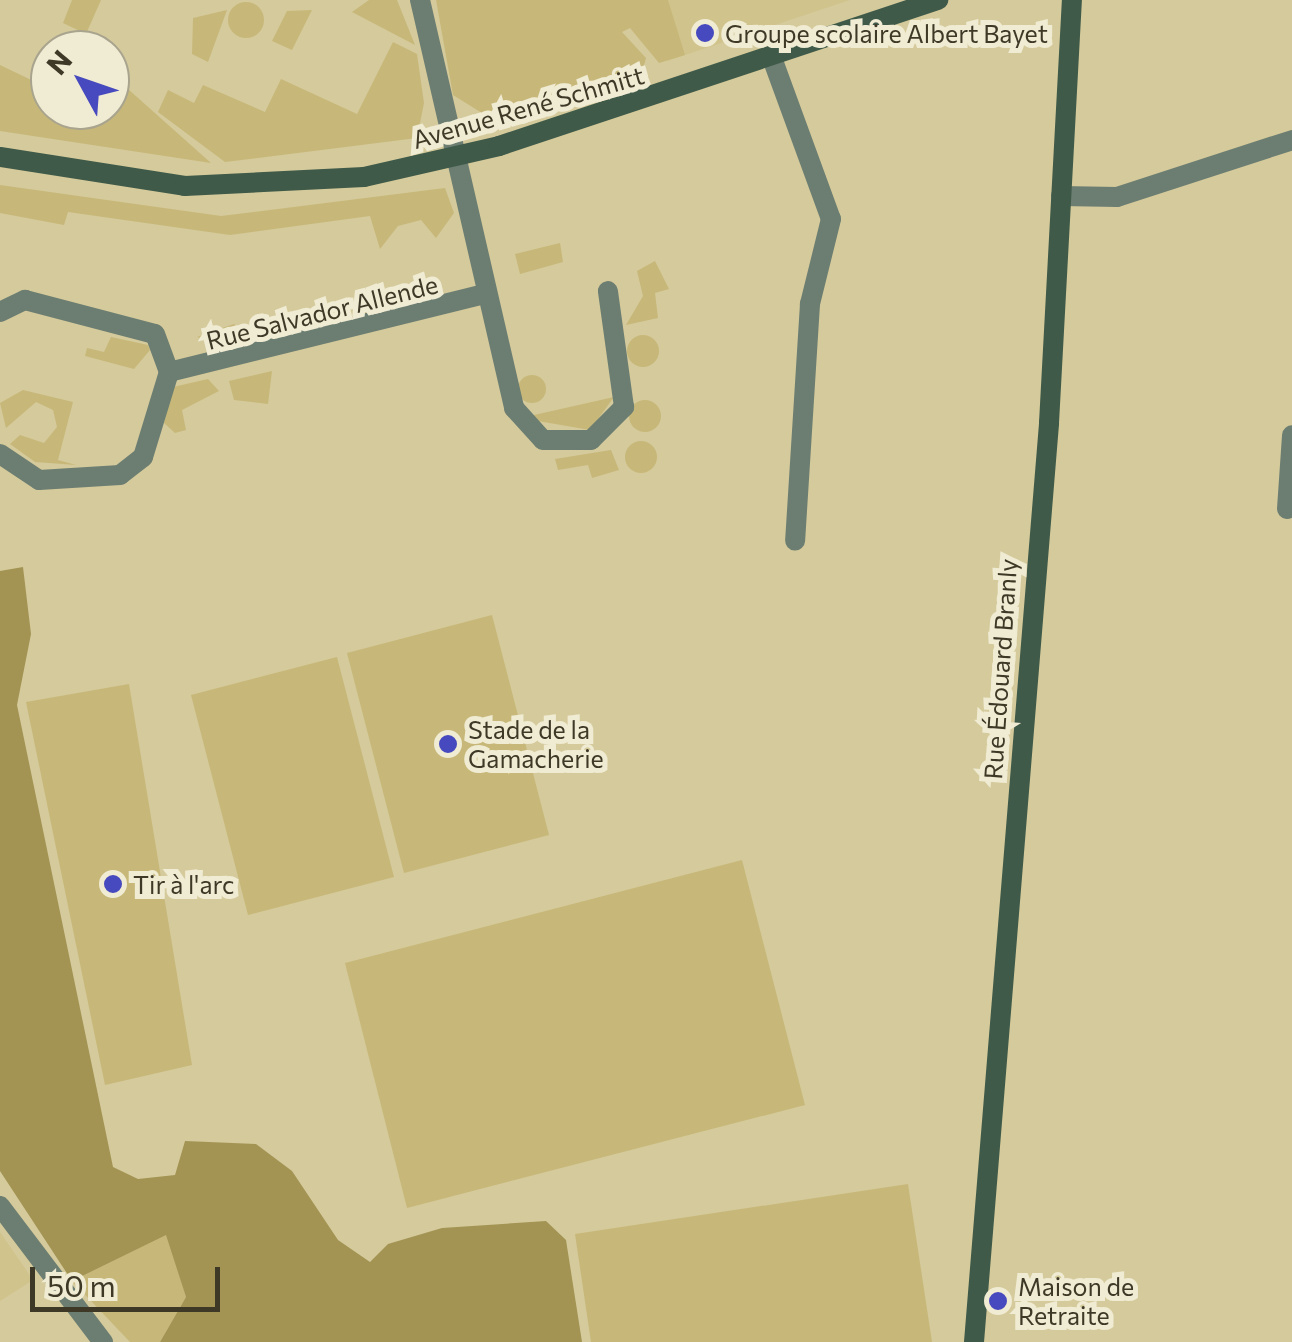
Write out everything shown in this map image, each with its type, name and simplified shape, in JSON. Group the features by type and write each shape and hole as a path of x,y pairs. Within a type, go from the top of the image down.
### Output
{"street":[{"path":"420,0 484,294 517,416 564,446 600,436 627,398 608,291"},
{"name":"Avenue René Schmitt","path":"0,158 235,188 455,158 772,58 938,0"},
{"name":"Rue Édouard Branly","path":"974,1342 1072,0"},
{"path":"772,58 831,220 810,304 795,541"},
{"path":"1060,196 1118,197 1292,140"},
{"name":"Rue Salvador Allende","path":"169,372 484,294"},
{"path":"0,312 26,300 155,334 169,372 146,450 120,475 39,480 0,454"},
{"path":"1287,509 1292,435"},
{"path":"0,1206 103,1342"}],"shaded area":[{"path":"72,0 101,0 88,30 63,23"},
{"path":"369,0 397,0 415,45 352,12"},
{"path":"436,0 668,0 685,55 659,63 630,28 622,32 646,58 643,69 490,118 453,95"},
{"name":"Groupe scolaire Albert Bayet","path":"653,0 850,0 667,61"},
{"path":"246,2 258,8 264,20 258,32 246,38 234,32 228,20 234,8"},
{"path":"227,10 208,62 192,54 193,18"},
{"path":"312,10 292,50 272,41 287,11"},
{"path":"393,42 417,54 424,103 417,138 225,162 158,112 168,90 194,103 203,85 265,112 281,79 357,114"},
{"path":"0,65 30,79 30,130 130,130 130,91 211,163 0,131"},
{"path":"0,185 221,216 445,188 454,213 436,238 421,220 398,226 380,249 370,216 230,235 68,212 64,225 0,213"},
{"path":"560,243 563,262 520,274 515,254"},
{"path":"655,261 669,289 655,293 658,318 626,325 643,296 637,271"},
{"path":"234,324 246,333 242,347 197,337"},
{"path":"643,335 654,340 659,351 654,362 643,367 632,362 627,351 632,340"},
{"path":"111,337 148,345 150,350 134,369 85,356 87,348 104,352"},
{"path":"272,371 268,404 234,400 229,381"},
{"path":"532,375 542,379 546,389 542,399 532,403 522,399 518,389 522,379"},
{"path":"208,379 219,391 182,410 186,430 175,433 164,423 173,387"},
{"path":"23,390 73,402 58,460 76,465 35,462 10,444 20,435 44,443 57,427 53,410 36,402 6,428 0,403"},
{"path":"614,397 590,430 532,420 534,415"},
{"path":"645,400 656,405 661,416 656,427 645,432 634,427 629,416 634,405"},
{"path":"641,441 652,446 657,457 652,468 641,473 630,468 625,457 630,446"},
{"path":"611,450 619,470 592,478 588,465 558,470 555,459"},
{"path":"23,567 31,634 17,705 113,1167 138,1179 175,1175 185,1141 256,1144 292,1171 338,1240 370,1262 388,1244 442,1228 546,1221 566,1240 582,1342 160,1342 186,1297 166,1235 72,1281 0,1171 0,571"},
{"name":"Stade de la Gamacherie","path":"492,615 549,835 404,873 347,653"},
{"path":"337,657 394,877 248,915 191,695"},
{"name":"Tir à l'arc","path":"129,684 192,1065 105,1085 26,702"},
{"path":"742,860 805,1105 407,1208 345,963"},
{"path":"908,1184 932,1342 591,1342 575,1234"},
{"path":"0,1232 33,1280 0,1301"},
{"path":"167,1234 186,1297 160,1342 130,1342 72,1281"}],"place":[{"name":"Groupe scolaire Albert Bayet","path":"705,33"},
{"name":"Stade de la Gamacherie","path":"448,744"},
{"name":"Tir à l'arc","path":"113,884"},
{"name":"Maison de Retraite","path":"998,1301"}]}
